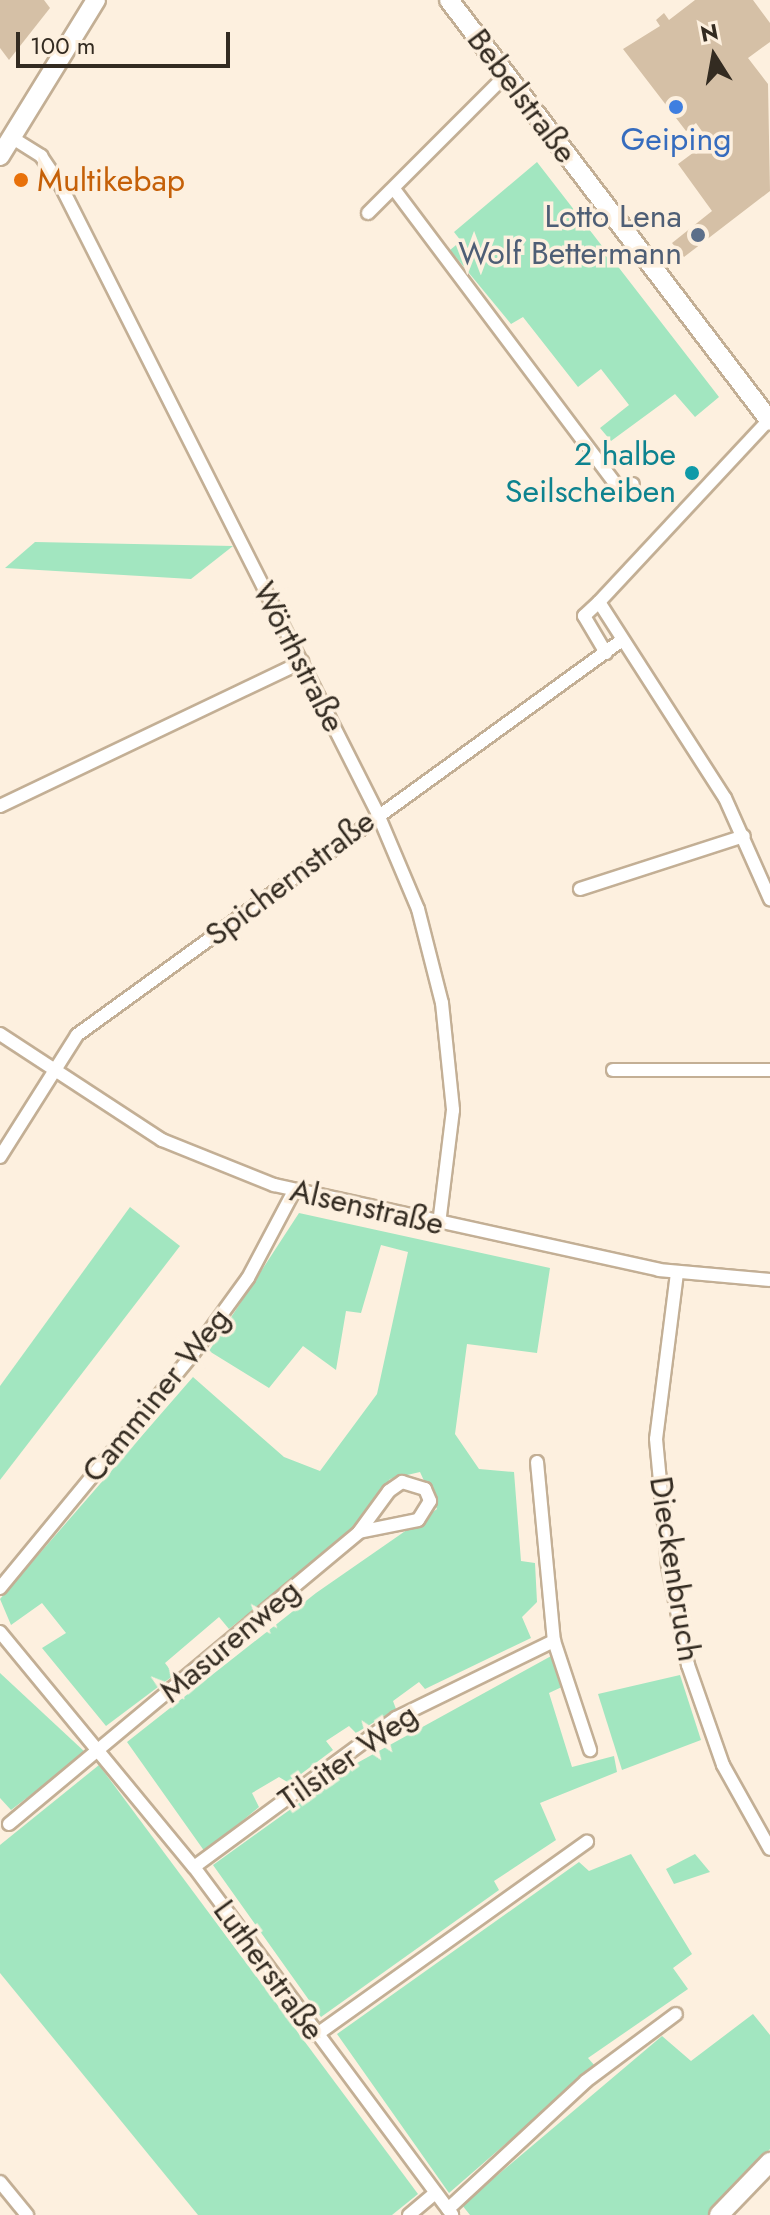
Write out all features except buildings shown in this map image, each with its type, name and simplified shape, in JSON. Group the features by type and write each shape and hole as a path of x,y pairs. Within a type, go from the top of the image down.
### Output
{"main road":[{"path":"0,156 96,0"},
{"name":"Bebelstraße","path":"449,0 770,420"},
{"path":"719,2215 770,2162"}],"street":[{"path":"368,213 506,75"},
{"name":"Wörthstraße","path":"11,137 41,156 61,186 377,812 418,909 442,1003 453,1110 439,1224"},
{"path":"394,189 620,490 633,484"},
{"path":"606,653 584,616 770,420"},
{"path":"599,602 744,836 770,899"},
{"name":"Spichernstraße","path":"0,1157 51,1068 102,1015 377,812 622,640"},
{"path":"0,806 302,662"},
{"path":"580,889 744,836"},
{"name":"Alsenstraße","path":"0,1034 162,1140 294,1191 677,1273 770,1280"},
{"path":"613,1070 770,1070"},
{"name":"Camminer Weg","path":"0,1588 192,1355 248,1278 294,1191"},
{"name":"Dieckenbruch","path":"677,1273 656,1439 668,1566 688,1665 723,1765 770,1849"},
{"path":"537,1462 554,1641 590,1750"},
{"name":"Masurenweg","path":"101,1750 359,1532 402,1482 425,1489 430,1501 418,1520 359,1532"},
{"name":"Lutherstraße","path":"0,1632 101,1750 194,1867 450,2212"},
{"name":"Tilsiter Weg","path":"194,1867 396,1718 554,1641"},
{"path":"9,1824 101,1750"},
{"path":"316,2035 587,1842"},
{"path":"450,2212 586,2081 676,2014"},
{"path":"0,2182 27,2215"},
{"path":"409,2215 435,2193"}],"green space":[{"path":"537,162 719,397 695,417 675,394 611,441 600,428 629,405 601,369 578,387 523,317 511,324 450,250 461,241 454,232"},
{"path":"35,542 233,546 191,579 5,568"},
{"path":"130,1207 180,1246 0,1480 0,1386"},
{"path":"299,1213 550,1268 537,1353 467,1344 455,1434 479,1469 514,1472 521,1561 535,1563 537,1602 522,1617 531,1638 425,1689 419,1682 393,1701 396,1709 356,1733 349,1726 326,1741 333,1750 289,1783 279,1777 252,1793 259,1807 205,1852 127,1742 316,1593 437,1509 420,1472 390,1479 354,1529 229,1629 219,1617 165,1663 174,1675 106,1726 42,1648 66,1633 42,1603 11,1625 0,1599 193,1377 284,1457 320,1471 377,1394 408,1252 381,1245 361,1313 346,1311 336,1370 303,1346 269,1388 209,1351"},
{"path":"553,1655 564,1686 549,1693 572,1767 614,1756 617,1772 540,1803 556,1840 494,1881 499,1890 321,2017 213,1865 348,1768"},
{"path":"0,1673 86,1753 11,1810 0,1798"},
{"path":"680,1675 701,1740 622,1770 598,1694"},
{"path":"99,1765 418,2194 392,2215 198,2215 0,1973 0,1845"},
{"path":"631,1854 692,1954 673,1968 688,1989 588,2058 595,2066 449,2193 337,2034 579,1862 589,1871"},
{"path":"695,1854 710,1872 674,1884 666,1869"},
{"path":"753,2014 770,2035 770,2149 710,2215 470,2215 462,2205 662,2036 691,2061"}],"place":[{"name":"Geiping","path":"676,107"},
{"name":"Multikebap","path":"21,180"},
{"name":"Lotto Lena Wolf Bettermann","path":"698,235"},
{"name":"2 halbe Seilscheiben","path":"692,473"}]}
